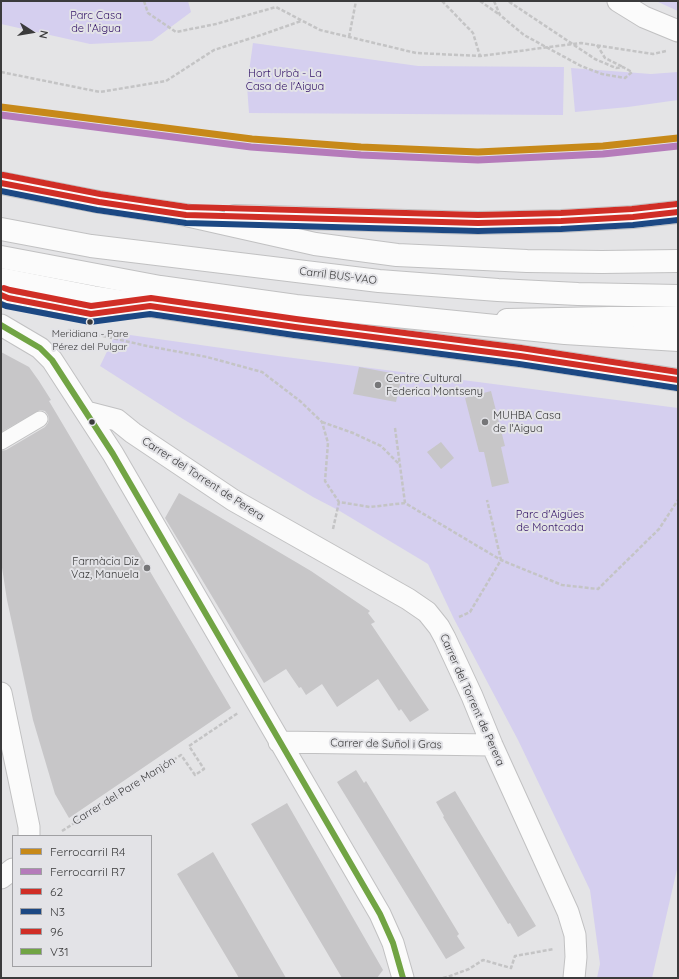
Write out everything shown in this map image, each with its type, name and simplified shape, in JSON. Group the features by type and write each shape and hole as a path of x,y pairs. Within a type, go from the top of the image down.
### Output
{"highway":[{"path":"1,183 99,202 186,215 315,244 397,255 527,261 678,261"},
{"path":"186,215 478,223 569,221 633,217 678,212"},
{"name":"Carril BUS-VAO","path":"1,229 91,246 379,281 498,290 578,294 678,296"},
{"path":"1,256 160,287 288,305 573,334 678,340"},
{"path":"1,268 95,275"},
{"path":"1,279 93,297 150,306 296,327 520,356 678,380"},
{"path":"436,321 678,318"}],"street":[{"path":"618,1 644,17 675,40"},
{"path":"1,325 40,348 52,360 113,454 380,914 393,944 403,978"},
{"name":"Carrer del Torrent de Perera","path":"86,412 117,420 133,433 233,500 408,599 427,612 439,627 472,696 492,745 568,912 575,935 576,957 574,978"},
{"path":"1,442 40,419"},
{"name":"Carrer del Torrent de Perera","path":"113,454 133,433"},
{"path":"1,693 30,835"},
{"name":"Carrer de Suñol i Gras","path":"279,742 492,745"},
{"path":"1,878 12,871"}],"lane":[{"path":"1,295 8,298 92,314 150,306"}],"path":[{"path":"144,1 148,13 176,32 216,24 276,7 320,30 416,53 480,56 581,42 653,54 675,40"},
{"path":"349,37 356,1"},
{"path":"442,1 473,33 480,56"},
{"path":"480,1 524,35 581,66 602,74 625,78 632,72 605,58 596,45"},
{"path":"494,1 500,15"},
{"path":"508,1 595,59 616,68 623,67"},
{"path":"1,72 100,92 166,81 214,50 302,20"},
{"path":"68,338 69,330 90,333 147,346 207,357 262,372 300,401 322,422 353,433 381,446 400,464"},
{"path":"322,422 328,443 325,481 339,502 333,529"},
{"path":"394,428 404,503"},
{"path":"439,627 470,612 501,560 487,500"},
{"path":"339,502 370,506 404,503 501,560 562,584 598,589 658,529 678,500"},
{"name":"Carrer del Pare Manjón","path":"62,831 181,755 195,775 204,769 189,746 240,711"},
{"path":"443,978 469,969 483,960 511,968 515,956 554,948"}],"green space":[{"name":"Parc Casa de l'Aigua","path":"1,1 188,1 191,12 152,41 90,44 1,24"},
{"path":"656,1 678,1 678,11"},
{"name":"Hort Urbà - La Casa de l'Aigua","path":"253,43 418,66 564,67 563,115 249,113 247,86"},
{"path":"571,68 651,74 678,72 678,100 575,112"},
{"name":"Parc d'Aigües de Montcada","path":"116,333 278,356 678,408 678,865 652,978 597,978 600,964 590,890 518,740 454,619 428,564 183,419 100,366"}],"building":[{"path":"1,352 29,367 39,381 51,400 49,401 231,708 69,818 55,794 33,720 7,600 1,561 1,451 6,450 45,427 49,419 45,411 40,410 1,432"},
{"name":"Centre Cultural Federica Montseny","path":"359,367 402,375 396,402 353,394"},
{"name":"MUHBA Casa de l'Aigua","path":"491,391 505,446 501,447 509,483 492,487 484,452 479,452 465,398"},
{"path":"441,442 454,458 441,469 427,452"},
{"path":"179,493 311,571 370,611 368,613 375,622 371,624 429,710 410,722 401,709 399,711 378,679 337,707 322,684 306,695 301,687 299,688 286,669 264,683 165,518"},
{"path":"356,770 364,783 366,781 459,934 457,936 465,948 446,959 337,782"},
{"path":"455,791 536,926 518,937 510,923 508,924 443,817 444,816 436,802"},
{"path":"287,803 383,970 377,978 342,978 251,824"},
{"path":"213,852 286,978 239,978 177,874"}],"rail line":[{"name":"R4","path":"1,107 252,139 361,147 478,152 603,146 678,138"},
{"name":"R7","path":"1,115 251,147 361,155 478,160 603,154 678,146"}],"transit line":[{"name":"96","path":"3,175 100,194 187,207 478,215 561,213 632,209 677,204"},
{"name":"62","path":"1,183 99,202 186,215 478,223 561,221 633,217 678,212"},
{"name":"N3","path":"1,191 97,210 186,223 478,231 561,229 633,225 678,220"},
{"name":"96","path":"4,288 91,306 151,298 296,319 521,348 678,372"},
{"name":"62","path":"1,295 8,298 91,314 150,306 295,327 520,356 678,380"},
{"name":"N3","path":"1,304 90,322 150,314 294,335 519,364 677,388"},
{"name":"V31","path":"1,325 40,348 52,360 113,454 380,914 393,943 403,978"}],"place":[{"name":"Meridiana - Pare Pérez del Pulgar","path":"90,322"},
{"name":"Centre Cultural Federica Montseny","path":"378,385"},
{"name":"MUHBA Casa de l'Aigua","path":"485,422"},
{"name":"Farmàcia Diz Vaz, Manuela","path":"147,568"}]}
